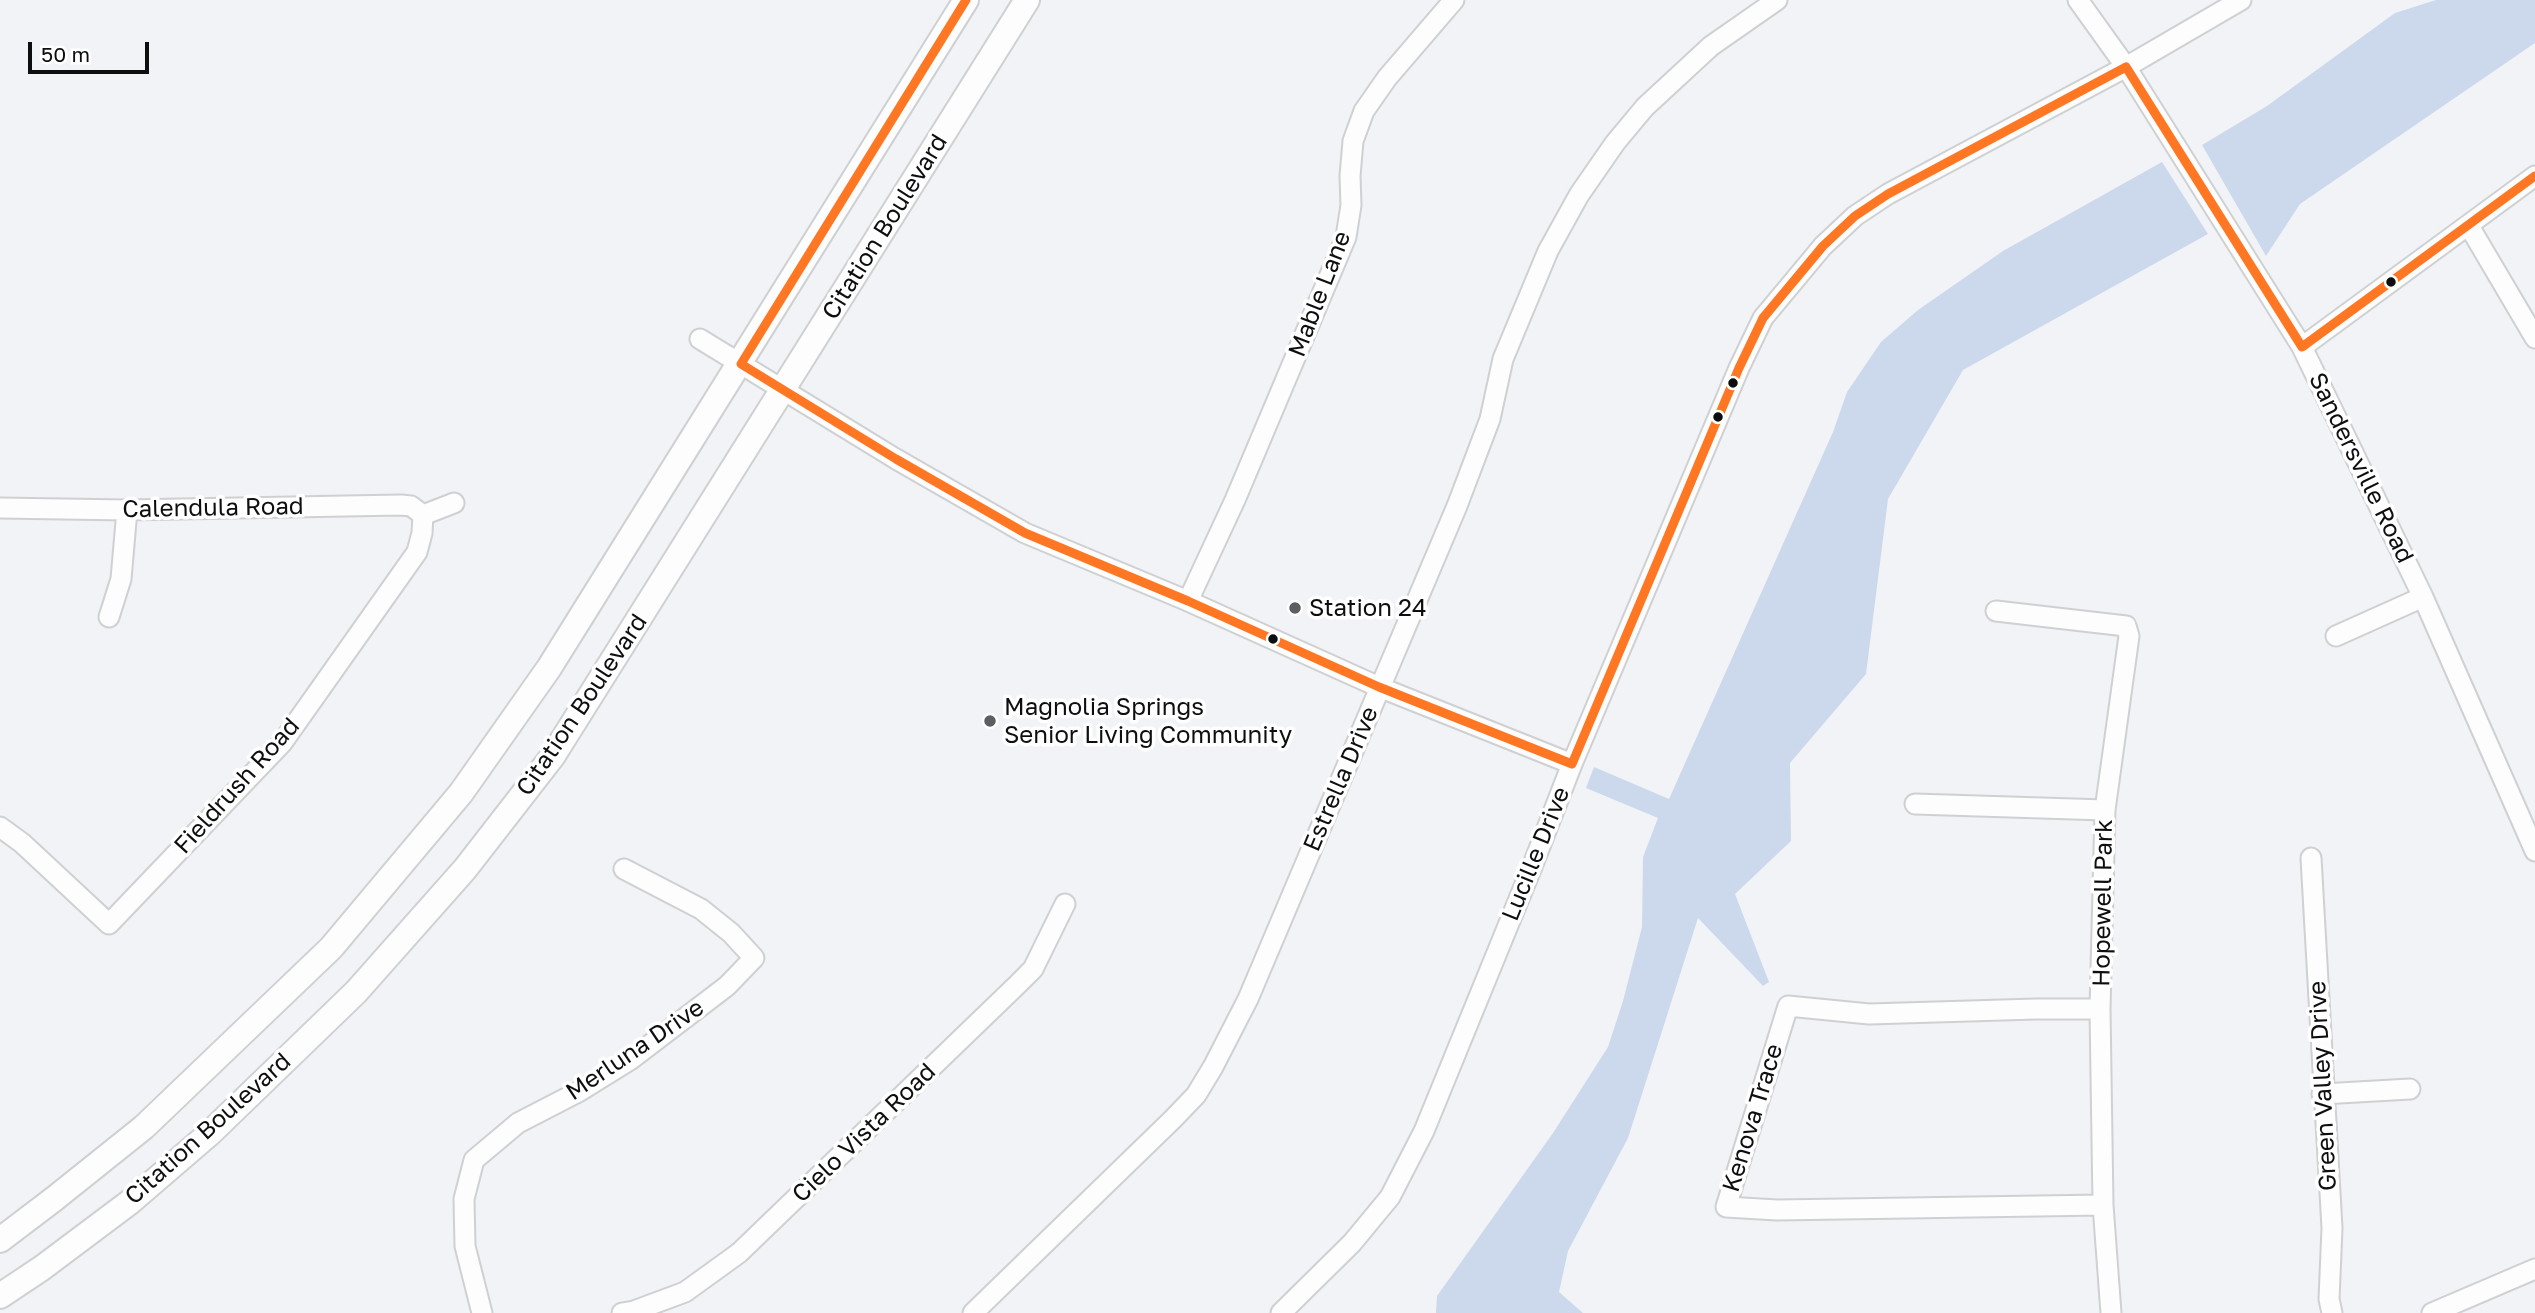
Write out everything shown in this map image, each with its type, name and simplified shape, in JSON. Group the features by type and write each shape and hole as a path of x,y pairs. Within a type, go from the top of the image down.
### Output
{"main road":[{"name":"Citation Boulevard","path":"0,1240 144,1126 331,948 461,793 549,668 966,0"},
{"name":"Citation Boulevard","path":"0,1296 130,1202 209,1134 356,992 465,869 552,757 1027,0"}],"street":[{"name":"Mable Lane","path":"1188,601 1235,500 1346,237 1351,205 1353,141 1364,111 1387,78 1454,0"},
{"name":"Estrella Drive","path":"973,1313 1173,1119 1196,1095 1213,1068 1248,999 1475,459 1490,419 1503,359 1548,251 1580,195 1615,143 1646,107 1711,46 1777,0"},
{"name":"Sandersville Road","path":"2078,0 2126,67 2302,346 2423,597 2535,851"},
{"name":"Lucille Drive","path":"1281,1313 1352,1243 1390,1197 1424,1131 1572,764 1763,317 1823,246 1855,216 1888,194 2126,67 2241,0"},
{"path":"2302,346 2535,176"},
{"path":"2469,226 2535,338"},
{"path":"700,339 1025,533 1188,601 1379,687 1572,764"},
{"path":"423,515 454,503"},
{"name":"Calendula Road","path":"0,508 127,510 401,505 411,506 423,515"},
{"path":"109,617 121,579 127,510"},
{"name":"Fieldrush Road","path":"0,827 22,843 110,924 282,743 417,552 423,515"},
{"path":"2336,636 2423,597"},
{"name":"Hopewell Park","path":"1996,611 2126,626 2129,636 2105,810 2100,1009 2103,1205 2111,1313"},
{"path":"1915,804 2105,810"},
{"name":"Green Valley Drive","path":"2311,858 2322,1094 2332,1228 2329,1299 2332,1313"},
{"name":"Merluna Drive","path":"482,1313 464,1246 464,1199 474,1160 518,1124 580,1091 630,1060 727,986 754,958 731,933 701,909 624,869"},
{"name":"Cielo Vista Road","path":"622,1313 668,1307 739,1253 1033,969 1065,904"},
{"name":"Kenova Trace","path":"2100,1009 1869,1014 1788,1006 1726,1207 1777,1210 2103,1205"},
{"path":"2322,1094 2410,1089"},
{"path":"2432,1313 2535,1269"}],"shaded area":[{"path":"2436,0 2535,0 2535,43 2300,204 2266,256 2202,145 2267,106 2395,13"},
{"path":"2162,162 2208,234 1963,370 1888,499 1866,674 1790,763 1791,841 1735,894 1769,982 1763,986 1698,918 1628,1138 1568,1251 1559,1292 1583,1313 1436,1313 1437,1296 1553,1133 1608,1047 1623,1001 1642,927 1643,857 1658,818 1586,788 1594,767 1669,799 1833,432 1847,392 1881,342 1918,310 2003,251"}],"transit line":[{"path":"741,364 966,0"},
{"path":"741,364 896,459 1025,533 1188,601 1379,687 1572,764 1739,368 1763,318 1823,246 1855,216 1888,194 2126,67 2302,347 2535,176"}],"place":[{"name":"Station 24","path":"1295,608"},
{"name":"Magnolia Springs Senior Living Community","path":"990,721"}]}
